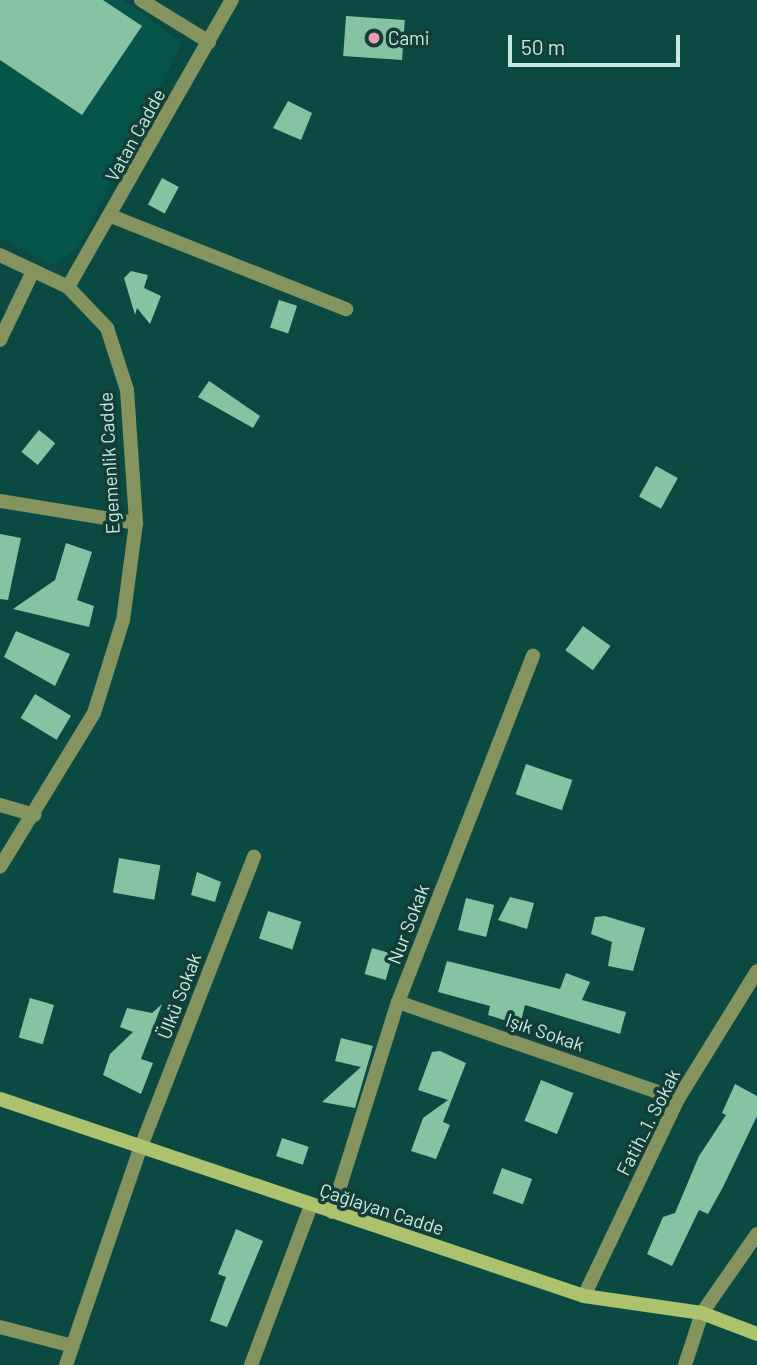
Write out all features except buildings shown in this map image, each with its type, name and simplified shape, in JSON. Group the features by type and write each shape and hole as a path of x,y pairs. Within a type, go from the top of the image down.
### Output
{"street":[{"path":"141,0 209,42"},
{"name":"Vatan Cadde","path":"68,287 111,216 232,0"},
{"path":"111,216 346,309"},
{"name":"Egemenlik Cadde","path":"0,255 68,287 107,328 127,390 136,523 123,620 94,713 35,816 0,867"},
{"path":"0,340 33,271"},
{"path":"0,501 136,523"},
{"name":"Nur Sokak","path":"332,1212 398,1002 533,655"},
{"path":"0,804 35,816"},
{"name":"Ülkü Sokak","path":"66,1365 141,1149 254,856"},
{"name":"Fatih_1. Sokak","path":"584,1296 678,1100 757,971"},
{"name":"Işık Sokak","path":"398,1002 678,1100"},
{"name":"Çağlayan Cadde","path":"0,1099 141,1149 584,1296 702,1313 757,1334"},
{"path":"251,1365 311,1205"},
{"path":"685,1365 702,1313 757,1234"},
{"path":"0,1327 73,1346"}],"shaded area":[{"path":"0,0 123,0 182,43 78,247 55,265 0,238"}],"place":[{"name":"Cami","path":"374,38"}]}
